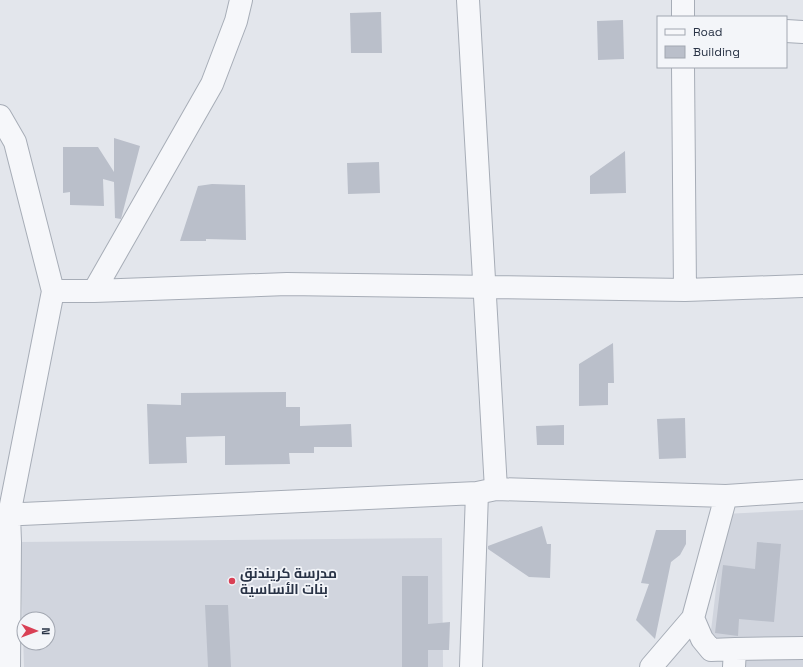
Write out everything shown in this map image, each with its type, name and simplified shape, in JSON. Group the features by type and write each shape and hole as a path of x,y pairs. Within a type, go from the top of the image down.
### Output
{"street":[{"path":"94,291 212,84 236,21 241,0"},
{"path":"468,0 484,286 487,491 471,667"},
{"path":"683,0 683,16"},
{"path":"787,31 803,32"},
{"path":"683,68 685,290"},
{"path":"0,116 15,142 53,291 4,515 10,542 9,667"},
{"path":"53,291 94,291 287,284 685,290 803,286"},
{"path":"4,515 487,491 726,496 803,491"},
{"path":"651,667 693,618 726,496"},
{"path":"693,618 702,639 711,650 735,658 803,648"}],"shaded area":[{"path":"803,510 803,641 710,639 725,514"},
{"name":"مدرسة كريندنق بنات الأساسية","path":"442,538 443,667 24,667 23,651 56,651 56,611 22,611 20,542"},
{"path":"803,656 803,667 743,667 743,657"}],"building":[{"path":"381,12 382,53 351,53 350,13"},
{"path":"623,20 624,59 598,60 597,21"},
{"path":"114,138 140,146 121,219 115,218 114,182 103,179 104,206 70,205 70,192 63,193 63,147 98,147 114,172"},
{"path":"625,151 626,193 590,194 590,176"},
{"path":"379,162 380,193 348,194 347,163"},
{"path":"212,184 245,185 246,240 206,239 206,241 180,241 198,186"},
{"path":"613,343 614,383 608,383 608,405 579,406 579,364"},
{"path":"286,392 286,407 300,407 300,426 351,424 352,447 314,447 314,453 289,453 290,464 225,465 225,436 186,437 187,463 149,464 147,404 181,405 181,393"},
{"path":"685,418 686,458 659,459 657,419"},
{"path":"564,425 564,445 537,445 536,426"},
{"path":"542,526 547,544 551,544 550,578 529,577 488,549 488,546"},
{"path":"656,530 686,530 686,544 680,555 671,562 655,639 636,620 649,584 641,583"},
{"path":"757,542 781,544 774,622 739,619 738,636 715,633 723,565 755,569"},
{"path":"402,576 428,576 428,624 450,622 449,650 428,650 428,667 402,667"},
{"path":"205,605 228,605 231,667 208,667"}],"place":[{"name":"مدرسة كريندنق بنات الأساسية","path":"232,581"}]}
